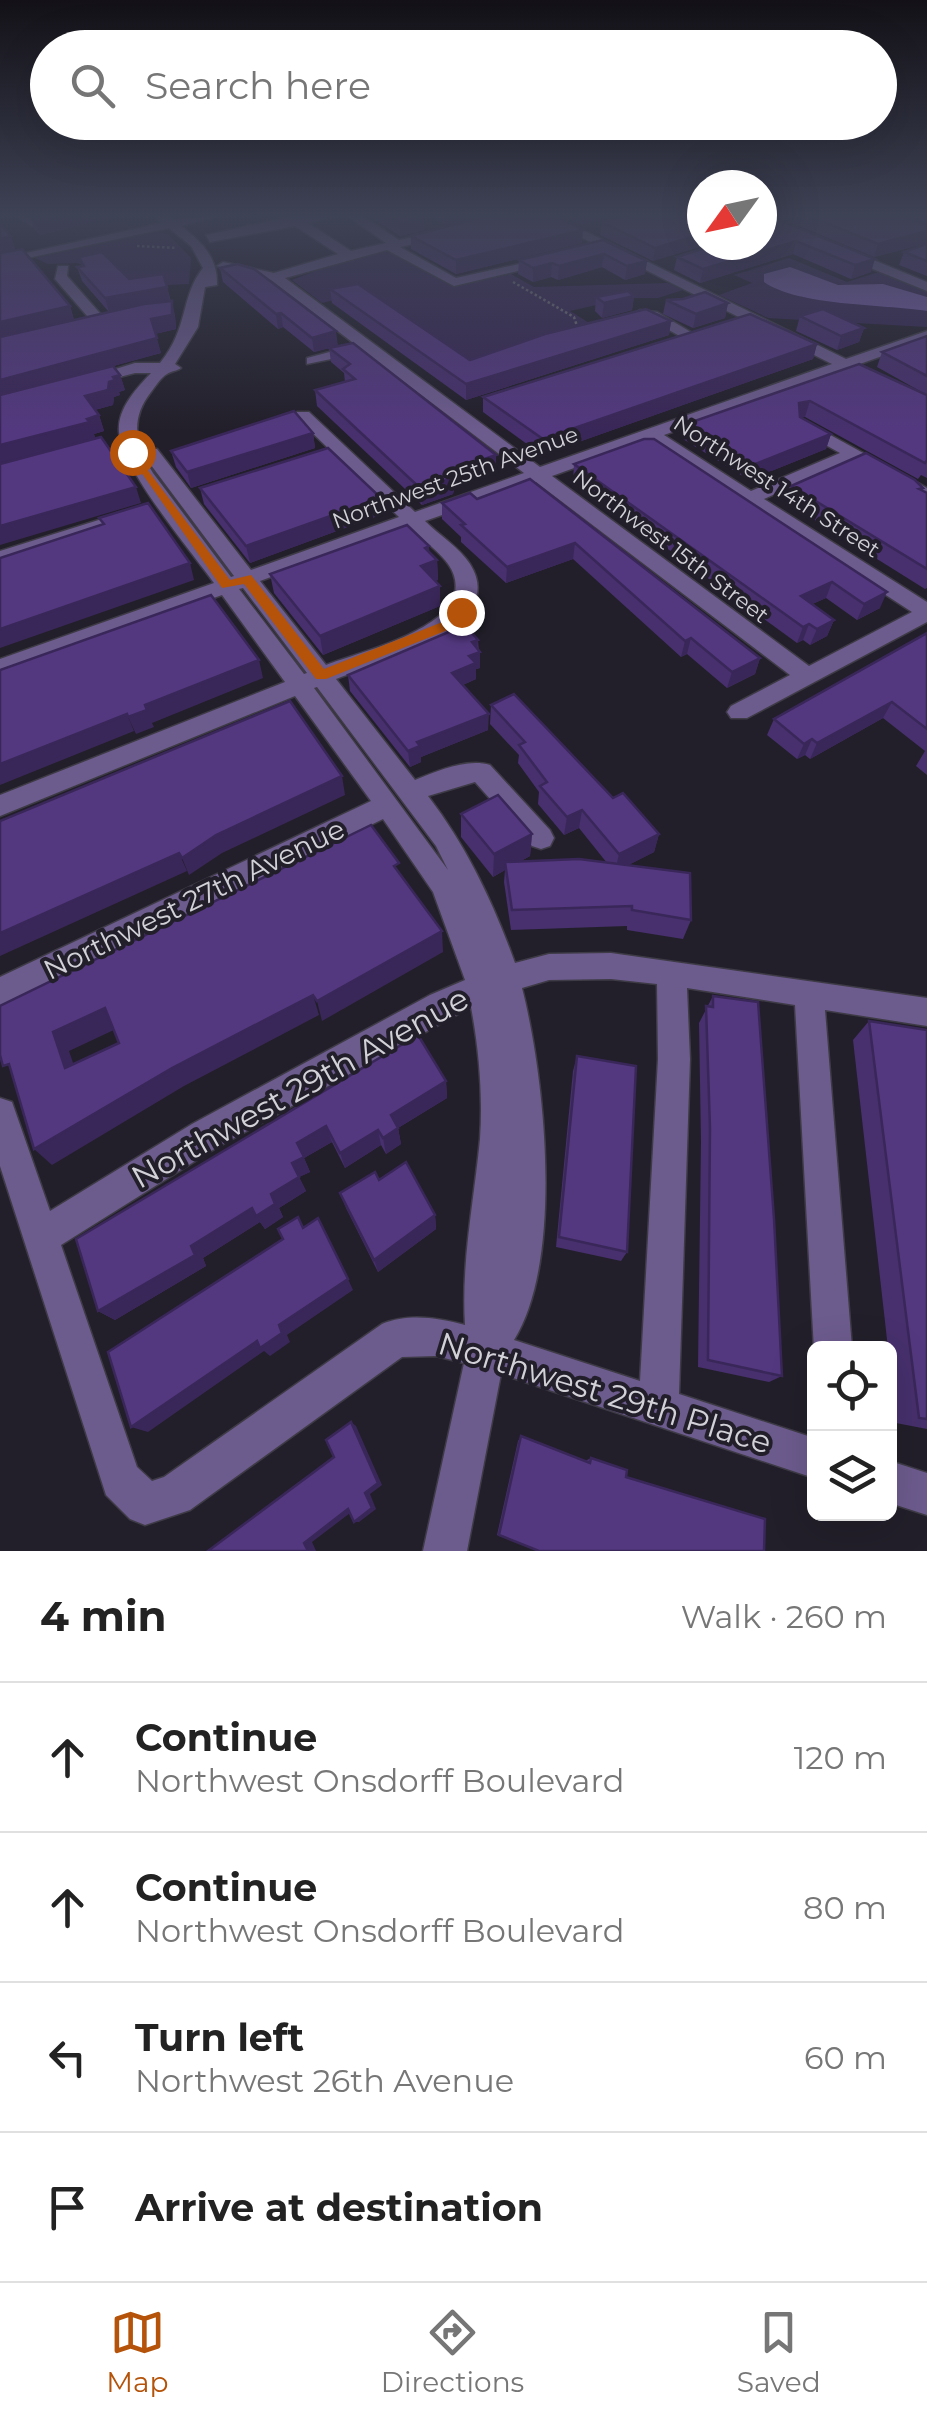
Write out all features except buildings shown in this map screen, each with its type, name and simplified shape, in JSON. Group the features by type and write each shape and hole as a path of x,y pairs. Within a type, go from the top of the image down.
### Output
{"street":[{"path":"71,286 106,320 81,326"},
{"path":"206,286 195,305 208,320 197,348 129,410 125,438 168,504 237,582 399,798 495,983 528,1131 523,1248 516,1298 486,1350"},
{"name":"Northwest 15th Street","path":"288,286 807,676"},
{"path":"687,286 870,377"},
{"path":"621,320 652,315 708,332"},
{"path":"674,342 751,318"},
{"name":"Northwest 25th Avenue","path":"0,666 927,335"},
{"path":"312,362 367,346"},
{"path":"73,384 134,368 172,368"},
{"path":"455,412 482,404"},
{"path":"0,806 445,626 461,612 467,580 460,566 412,519 332,453 304,415"},
{"path":"803,425 927,496"},
{"name":"Northwest 14th Street","path":"650,434 927,613"},
{"path":"750,498 842,458 861,459"},
{"path":"0,558 168,504"},
{"path":"739,712 927,613"},
{"name":"Northwest 27th Avenue","path":"0,992 444,778 482,772 541,838"},
{"name":"Northwest 29th Avenue","path":"40,1238 204,1136 440,1006 495,983 549,967 611,966 672,972 927,1012"},
{"path":"659,1408 674,1059 672,972"},
{"path":"445,1551 486,1350 481,1288 497,1134 495,983"},
{"path":"808,994 832,1341"},
{"path":"0,1114 40,1238"},
{"name":"Northwest 29th Place","path":"40,1238 121,1480 145,1504 175,1495 396,1338 436,1336 486,1350 807,1456"},
{"path":"897,1484 927,1494"}],"path":[{"path":"519,286 574,318 577,332"}],"shaded area":[{"path":"300,286 675,286 683,290 658,298 627,298 570,311 597,328 472,363 368,292 322,303"},
{"path":"743,286 914,286 927,292 927,327 768,318 719,295"},
{"path":"772,286 891,286 927,297 927,311 819,300"}],"route":[{"path":"132,452 227,585 247,578 321,676 445,626 461,612"}]}
